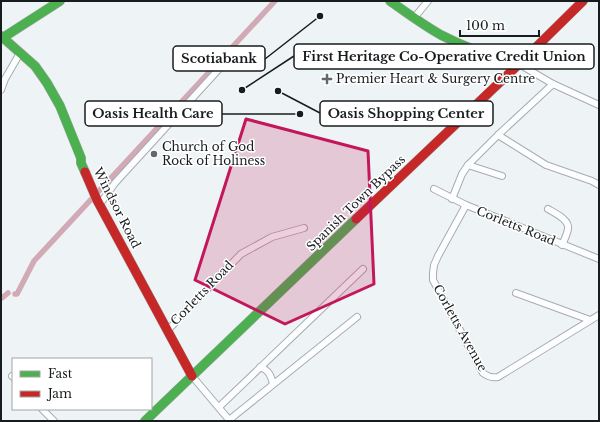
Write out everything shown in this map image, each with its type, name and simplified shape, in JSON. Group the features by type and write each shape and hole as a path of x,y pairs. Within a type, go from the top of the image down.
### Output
{"main road":[{"path":"3,36 48,5 60,1"},
{"path":"390,1 440,34 461,44 519,64"},
{"name":"Spanish Town Bypass","path":"144,421 519,64 583,1"},
{"name":"Windsor Road","path":"3,36 35,66 60,106 82,158 81,163 98,202 192,376"}],"street":[{"path":"414,18 428,1"},
{"path":"1,90 5,79 20,53"},
{"path":"519,64 553,84 599,105"},
{"path":"98,202 219,68"},
{"path":"452,199 462,174 468,165 553,84"},
{"path":"498,136 546,165 599,184"},
{"path":"468,165 502,176"},
{"name":"Corletts Road","path":"434,190 466,205 599,260"},
{"name":"Corletts Avenue","path":"466,205 438,256 432,273 434,280 479,366 486,376 494,378 498,377 599,315"},
{"path":"548,209 563,219 567,225 568,228 562,245"},
{"name":"Corletts Road","path":"167,330 240,254 272,237 304,228"},
{"path":"219,407 363,269"},
{"path":"516,293 590,320"},
{"path":"192,376 229,420 357,317"},
{"path":"260,367 272,376 273,384"},
{"path":"43,410 54,421"}],"highlighted area":[{"path":"246,119 368,151 374,284 285,324 195,280"}],"waterway":[{"path":"15,294 17,294 34,261 275,1"},
{"path":"2,298 8,293"}],"traffic: fast":[{"path":"4,37 60,1"},
{"path":"390,1 415,19 450,40 479,52 519,64"},
{"path":"1,36 35,66 47,83 60,106 81,158 81,163 85,172"},
{"path":"145,421 356,219"}],"traffic: jam":[{"path":"356,219 583,1"},
{"path":"85,172 97,200 192,376"}],"place":[{"name":"Scotiabank","path":"320,16"},
{"name":"Premier Heart & Surgery Centre","path":"327,79"},
{"name":"First Heritage Co-Operative Credit Union","path":"242,90"},
{"name":"Oasis Shopping Center","path":"278,91"},
{"name":"Oasis Health Care","path":"300,114"},
{"name":"Church of God Rock of Holiness","path":"154,154"}]}
